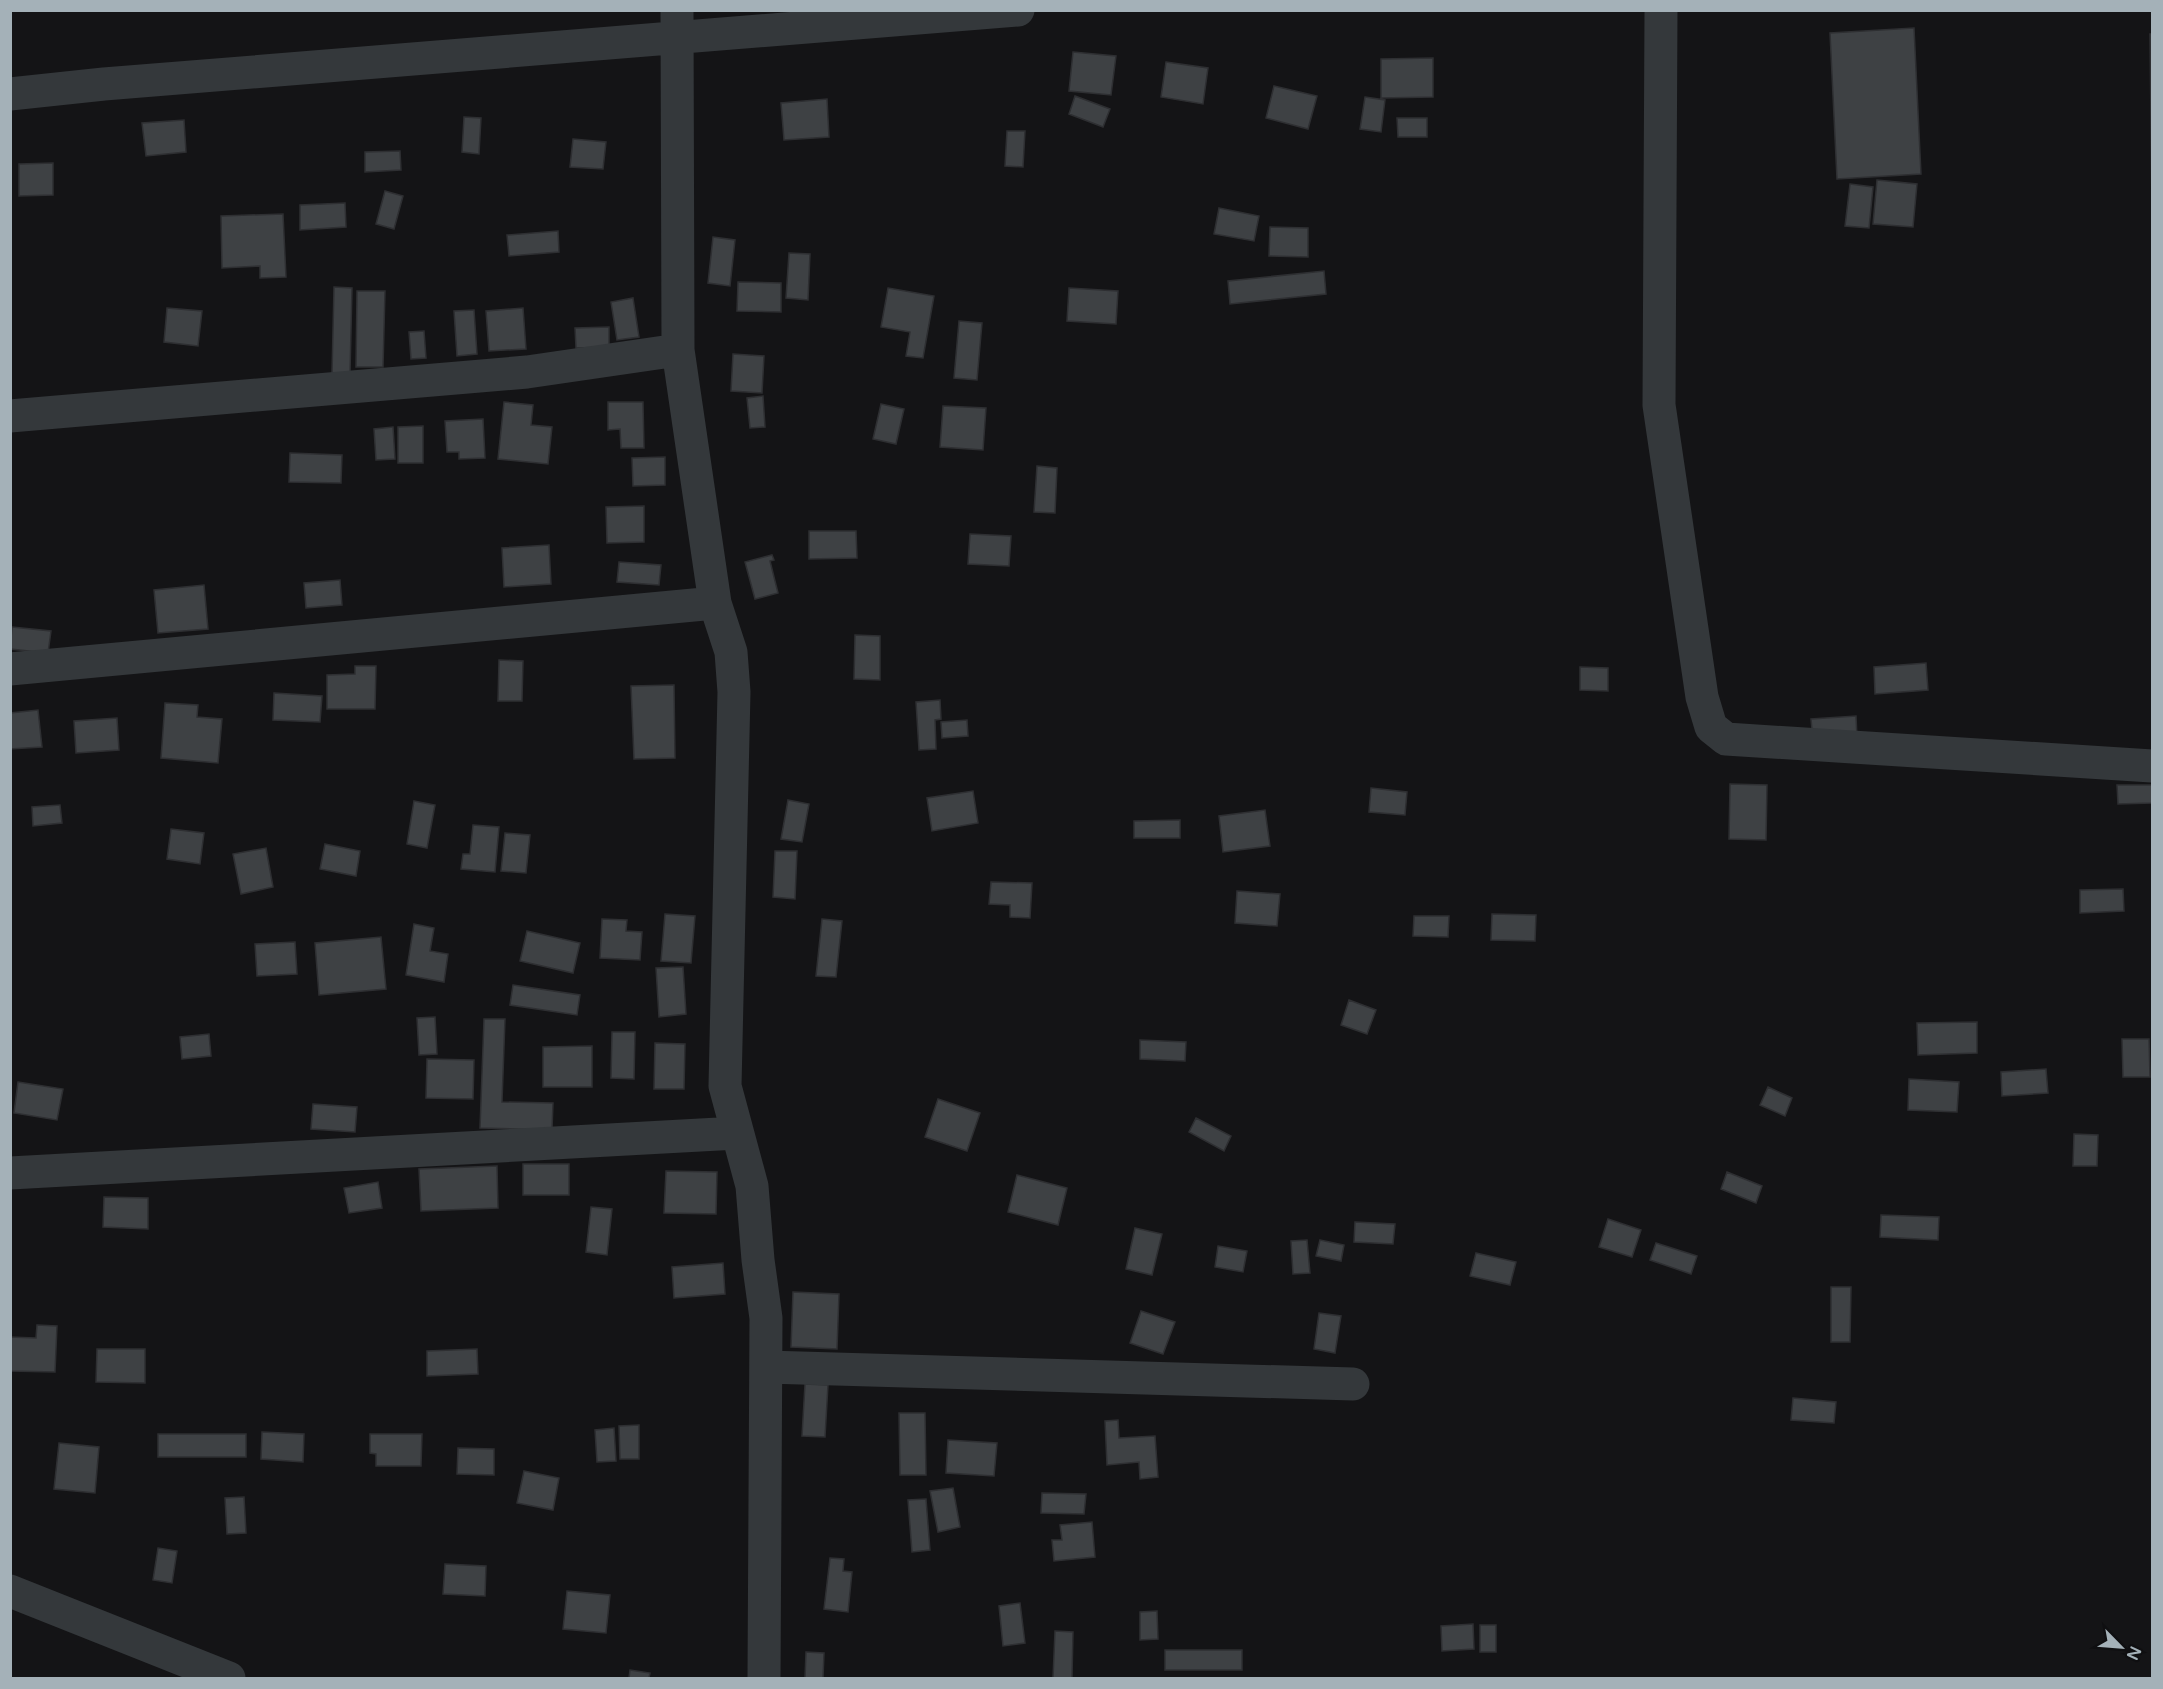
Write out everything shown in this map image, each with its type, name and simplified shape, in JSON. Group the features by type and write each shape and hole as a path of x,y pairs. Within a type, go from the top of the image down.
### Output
{"street":[{"path":"10,94 678,24 1018,10"},
{"path":"1661,10 1659,405 1702,697 1711,727 1726,739 2152,766"},
{"path":"678,24 678,350 715,603 731,652 734,692 725,1086 752,1186 758,1260 766,1318 764,1678"},
{"path":"10,416 527,372 678,350"},
{"path":"10,669 715,603"},
{"path":"10,1173 737,1133"},
{"path":"766,1367 1353,1384"},
{"path":"10,1592 229,1678"}],"building":[{"path":"1914,28 1921,174 1837,179 1830,33"},
{"path":"2150,34 2152,34 2152,211"},
{"path":"1073,52 1116,56 1111,95 1069,91"},
{"path":"1433,58 1433,97 1381,98 1381,59"},
{"path":"1166,62 1208,68 1203,104 1161,97"},
{"path":"1274,86 1317,96 1308,129 1266,118"},
{"path":"1075,96 1110,109 1103,127 1069,114"},
{"path":"1365,97 1385,100 1381,132 1360,129"},
{"path":"827,99 829,137 784,140 781,103"},
{"path":"464,117 481,118 479,154 462,152"},
{"path":"1397,118 1427,118 1427,137 1398,137"},
{"path":"184,120 186,152 146,156 142,123"},
{"path":"1007,131 1025,131 1023,167 1005,166"},
{"path":"573,139 606,142 603,169 570,167"},
{"path":"400,151 401,170 365,172 365,152"},
{"path":"53,163 53,195 19,196 19,164"},
{"path":"1877,180 1917,184 1913,227 1873,224"},
{"path":"1850,184 1873,187 1869,228 1845,226"},
{"path":"385,191 403,196 394,229 376,224"},
{"path":"345,203 346,227 300,230 300,205"},
{"path":"1219,208 1259,216 1254,241 1214,234"},
{"path":"283,214 286,277 260,278 260,266 222,268 221,216"},
{"path":"1270,227 1308,228 1308,257 1269,256"},
{"path":"558,231 559,252 509,256 507,235"},
{"path":"713,237 735,240 730,286 708,283"},
{"path":"789,253 810,254 808,300 786,298"},
{"path":"1324,271 1326,294 1230,304 1228,281"},
{"path":"738,282 781,283 781,312 737,311"},
{"path":"334,287 352,288 350,374 332,373"},
{"path":"888,288 934,296 923,358 906,356 910,332 881,327"},
{"path":"1069,288 1118,291 1116,324 1067,321"},
{"path":"357,291 385,291 383,367 356,367"},
{"path":"633,298 639,337 617,340 611,302"},
{"path":"167,308 202,311 198,346 164,342"},
{"path":"523,308 526,349 489,351 486,311"},
{"path":"474,310 477,354 457,356 454,311"},
{"path":"959,321 982,323 977,380 954,378"},
{"path":"609,327 609,347 576,348 575,328"},
{"path":"424,331 426,358 411,359 409,332"},
{"path":"733,354 764,356 762,393 731,391"},
{"path":"763,396 765,427 750,428 747,398"},
{"path":"504,402 533,405 531,425 552,427 548,464 498,459"},
{"path":"608,402 643,402 644,448 621,448 620,429 608,430"},
{"path":"881,404 904,409 896,444 873,439"},
{"path":"943,406 986,408 983,450 940,447"},
{"path":"483,419 485,458 459,459 459,452 447,452 445,421"},
{"path":"423,426 423,463 398,463 398,427"},
{"path":"393,427 395,459 376,460 374,429"},
{"path":"290,453 342,455 341,483 289,482"},
{"path":"665,457 665,485 633,486 632,458"},
{"path":"1037,466 1057,468 1055,513 1034,512"},
{"path":"644,506 644,542 607,543 606,507"},
{"path":"809,531 856,531 857,558 809,559"},
{"path":"970,534 1011,536 1009,566 968,564"},
{"path":"549,545 551,584 504,587 502,548"},
{"path":"772,555 774,560 770,561 778,593 755,599 745,562"},
{"path":"619,562 661,565 659,585 617,582"},
{"path":"340,580 342,605 306,608 304,583"},
{"path":"204,585 208,629 158,633 154,590"},
{"path":"12,627 51,631 48,653 10,649"},
{"path":"855,635 880,636 880,680 854,679"},
{"path":"499,660 523,661 522,701 498,701"},
{"path":"1926,663 1928,690 1875,694 1874,667"},
{"path":"355,666 376,666 375,709 327,709 327,675 355,674"},
{"path":"1580,667 1608,668 1608,691 1580,690"},
{"path":"674,685 675,758 634,759 631,686"},
{"path":"274,693 322,696 320,722 273,720"},
{"path":"940,700 941,719 935,720 936,749 919,750 916,702"},
{"path":"165,703 198,705 197,717 222,719 218,763 161,758"},
{"path":"38,710 42,747 10,749 10,713"},
{"path":"1856,716 1857,738 1813,741 1811,719"},
{"path":"117,718 119,750 76,753 74,721"},
{"path":"967,720 968,736 942,738 941,722"},
{"path":"1730,784 1767,785 1766,840 1729,839"},
{"path":"2117,785 2152,785 2152,803 2118,804"},
{"path":"1371,788 1407,792 1405,815 1369,812"},
{"path":"973,791 978,823 932,831 927,798"},
{"path":"788,800 809,804 802,842 781,839"},
{"path":"414,801 435,805 427,848 407,844"},
{"path":"60,805 62,823 33,826 32,807"},
{"path":"1265,810 1270,846 1223,852 1219,816"},
{"path":"1180,820 1180,838 1134,838 1134,821"},
{"path":"473,825 499,827 495,872 461,869 463,854 470,854"},
{"path":"171,829 204,833 200,864 167,859"},
{"path":"505,833 530,835 526,873 501,871"},
{"path":"325,844 360,851 356,876 320,869"},
{"path":"266,848 273,887 241,894 233,854"},
{"path":"775,851 797,851 795,899 773,897"},
{"path":"991,882 1032,883 1030,918 1010,917 1010,905 989,904"},
{"path":"2123,889 2124,911 2080,913 2080,890"},
{"path":"1237,891 1280,894 1277,926 1235,923"},
{"path":"665,914 695,916 691,963 661,961"},
{"path":"1492,914 1536,915 1535,941 1491,940"},
{"path":"1414,916 1449,916 1448,937 1413,936"},
{"path":"602,919 627,920 626,931 642,932 640,960 600,958"},
{"path":"822,919 842,921 836,977 816,976"},
{"path":"414,924 434,928 430,951 448,954 444,982 406,975"},
{"path":"527,931 580,943 573,973 520,961"},
{"path":"381,937 386,989 319,995 315,943"},
{"path":"295,942 297,974 257,976 255,944"},
{"path":"683,967 686,1014 659,1017 656,968"},
{"path":"513,985 580,995 577,1015 510,1005"},
{"path":"1349,1000 1376,1010 1367,1034 1341,1025"},
{"path":"435,1017 437,1054 419,1055 417,1018"},
{"path":"484,1019 505,1019 502,1102 553,1103 552,1130 480,1128"},
{"path":"1977,1022 1977,1053 1918,1055 1917,1023"},
{"path":"612,1032 635,1032 634,1079 611,1078"},
{"path":"209,1034 211,1056 182,1059 180,1037"},
{"path":"2122,1039 2149,1039 2150,1077 2123,1077"},
{"path":"1140,1040 1186,1042 1185,1061 1140,1059"},
{"path":"655,1043 685,1044 684,1089 654,1089"},
{"path":"592,1046 592,1087 543,1087 543,1047"},
{"path":"427,1059 474,1060 473,1099 426,1098"},
{"path":"2046,1069 2048,1093 2002,1096 2001,1072"},
{"path":"1909,1079 1959,1082 1957,1112 1908,1110"},
{"path":"18,1082 63,1089 57,1120 14,1113"},
{"path":"1768,1087 1792,1098 1785,1116 1760,1105"},
{"path":"938,1099 980,1113 967,1151 925,1137"},
{"path":"313,1104 357,1107 355,1132 311,1129"},
{"path":"1196,1118 1231,1136 1224,1151 1189,1132"},
{"path":"2074,1134 2098,1135 2097,1166 2073,1166"},
{"path":"523,1164 569,1164 569,1195 523,1195"},
{"path":"497,1166 498,1208 421,1211 419,1169"},
{"path":"666,1171 717,1172 716,1214 664,1213"},
{"path":"1727,1172 1762,1186 1756,1203 1721,1189"},
{"path":"1017,1175 1067,1188 1058,1225 1008,1212"},
{"path":"378,1182 382,1208 349,1213 344,1188"},
{"path":"104,1197 148,1198 148,1229 103,1227"},
{"path":"591,1207 612,1209 607,1255 586,1252"},
{"path":"1881,1215 1939,1217 1938,1240 1880,1237"},
{"path":"1608,1219 1641,1230 1632,1257 1599,1247"},
{"path":"1355,1222 1395,1224 1393,1244 1354,1242"},
{"path":"1135,1228 1162,1234 1152,1275 1126,1269"},
{"path":"1307,1240 1310,1273 1293,1274 1291,1241"},
{"path":"1320,1240 1344,1245 1341,1261 1316,1256"},
{"path":"1656,1243 1697,1256 1691,1274 1650,1260"},
{"path":"1218,1246 1247,1251 1243,1272 1215,1267"},
{"path":"1476,1253 1516,1262 1510,1285 1470,1276"},
{"path":"723,1263 725,1294 674,1298 672,1267"},
{"path":"1831,1287 1851,1287 1850,1342 1831,1342"},
{"path":"793,1292 839,1294 837,1349 791,1347"},
{"path":"1141,1311 1175,1322 1163,1354 1130,1343"},
{"path":"1319,1313 1341,1316 1335,1353 1314,1349"},
{"path":"37,1325 57,1326 55,1372 10,1371 10,1337 36,1338"},
{"path":"97,1349 145,1349 145,1383 96,1382"},
{"path":"477,1349 478,1374 427,1376 427,1351"},
{"path":"805,1384 828,1385 825,1437 802,1436"},
{"path":"1793,1398 1836,1402 1834,1423 1791,1420"},
{"path":"899,1413 925,1413 926,1475 900,1475"},
{"path":"1118,1420 1119,1438 1155,1436 1158,1477 1140,1479 1139,1462 1107,1465 1105,1421"},
{"path":"639,1425 639,1459 620,1459 619,1426"},
{"path":"614,1428 616,1461 597,1462 595,1430"},
{"path":"262,1432 304,1434 303,1462 261,1459"},
{"path":"158,1434 246,1434 246,1457 158,1457"},
{"path":"370,1434 422,1434 421,1466 376,1466 376,1454 370,1453"},
{"path":"948,1440 997,1443 994,1476 946,1473"},
{"path":"59,1443 99,1447 95,1493 54,1489"},
{"path":"458,1448 494,1449 494,1475 457,1474"},
{"path":"524,1471 559,1478 553,1510 517,1503"},
{"path":"953,1488 960,1527 938,1532 930,1491"},
{"path":"1042,1493 1086,1494 1084,1514 1041,1513"},
{"path":"244,1497 246,1533 227,1534 225,1498"},
{"path":"926,1499 930,1550 912,1552 908,1500"},
{"path":"1092,1522 1095,1557 1054,1561 1052,1540 1062,1540 1060,1525"},
{"path":"158,1548 177,1551 172,1583 153,1580"},
{"path":"830,1558 844,1559 843,1571 852,1572 848,1612 824,1609"},
{"path":"445,1564 486,1566 485,1596 443,1594"},
{"path":"567,1591 610,1595 606,1633 563,1629"},
{"path":"1020,1603 1025,1643 1003,1646 999,1606"},
{"path":"1157,1611 1158,1639 1140,1640 1140,1612"},
{"path":"1473,1624 1474,1649 1442,1651 1441,1626"},
{"path":"1480,1625 1496,1625 1496,1652 1480,1652"},
{"path":"1055,1631 1073,1632 1072,1678 1053,1678"},
{"path":"1165,1650 1242,1650 1242,1670 1165,1670"},
{"path":"806,1652 824,1653 823,1678 805,1678"},
{"path":"630,1670 650,1673 649,1678 629,1678"}]}
